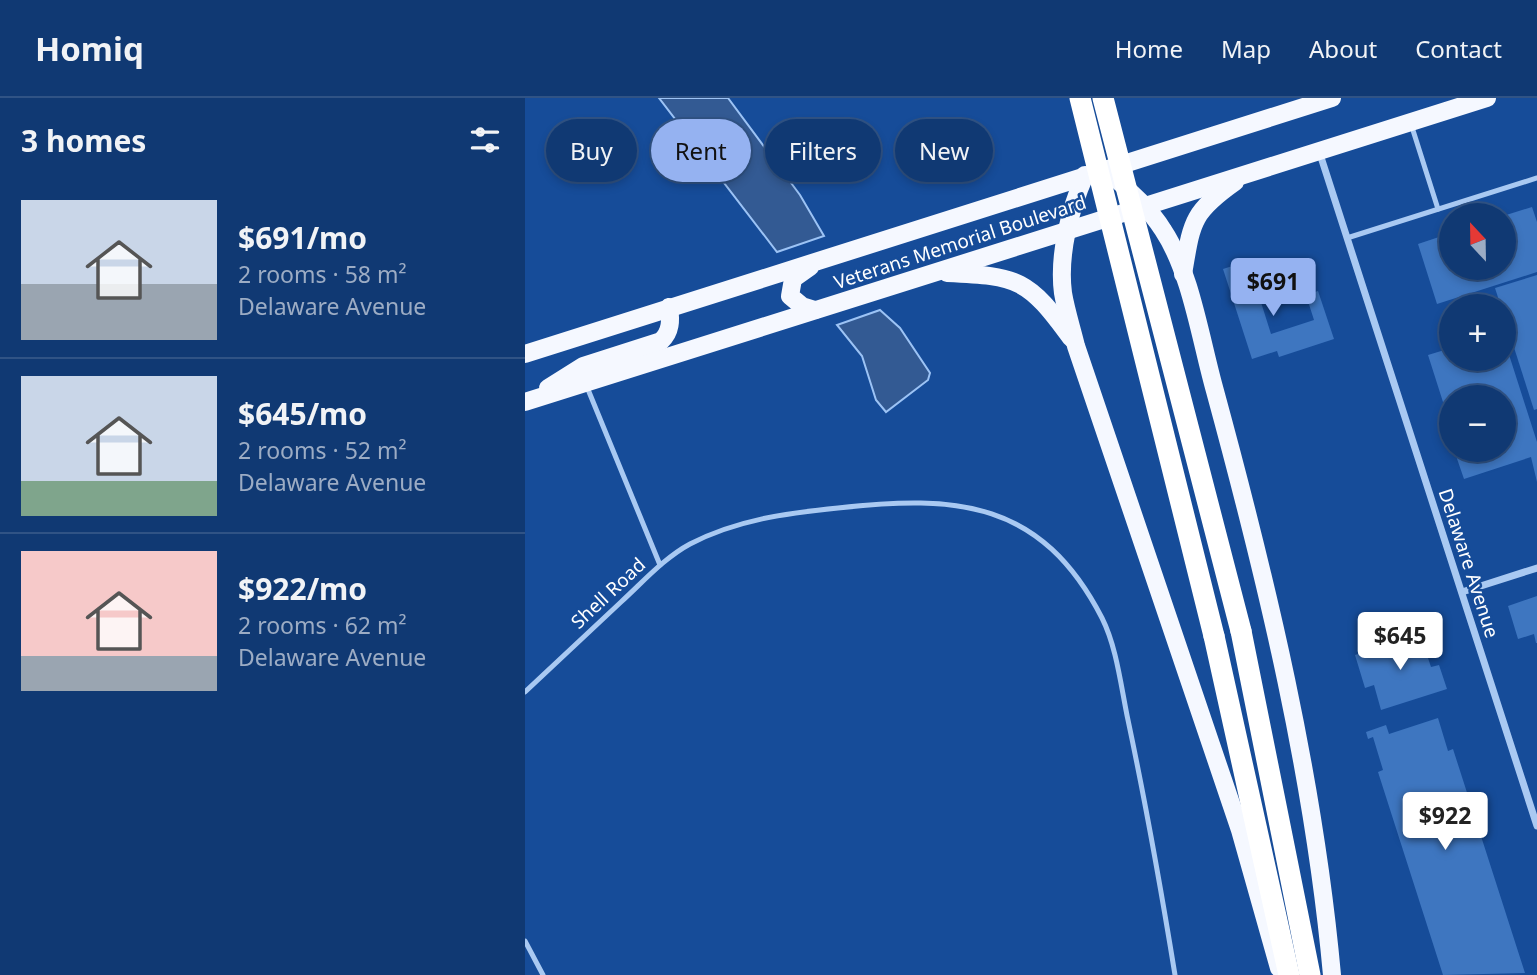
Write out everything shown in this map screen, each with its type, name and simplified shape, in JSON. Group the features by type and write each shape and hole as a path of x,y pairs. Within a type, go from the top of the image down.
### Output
{"highway":[{"path":"1080,98 1214,636 1289,975"},
{"path":"1103,98 1241,631 1310,975"}],"main road":[{"name":"Veterans Memorial Boulevard","path":"525,354 1332,98"},
{"path":"1440,112 1461,98"},
{"name":"Veterans Memorial Boulevard","path":"526,401 1487,98"},
{"path":"1105,169 1144,205 1165,231 1183,274 1243,495 1297,731 1323,874 1332,975"},
{"path":"1183,274 1190,232 1204,204 1249,171"},
{"path":"1085,175 1073,204 1068,230 1063,291 1076,346 1240,830 1281,975"},
{"path":"815,310 796,302 790,296 790,286 793,279 822,258"},
{"path":"933,273 999,275 1029,288 1047,305 1076,346"},
{"path":"526,401 583,366 661,341 671,323 669,307"}],"street":[{"name":"Delaware Avenue","path":"1319,149 1537,827"},
{"path":"1462,592 1537,568"}],"lane":[{"path":"1411,121 1438,209"},
{"path":"1347,238 1537,178"},
{"name":"Shell Road","path":"525,692 660,565 586,382"},
{"path":"660,565 688,545 725,528 767,517 894,502 936,501 975,507 1007,519 1038,540 1070,567 1103,620 1114,653 1154,841 1175,975"},
{"path":"525,941 543,975"}],"water":[{"path":"659,98 728,98 744,119 675,119"},
{"path":"751,129 765,148 765,182 790,182 824,236 777,252 723,182 751,182"},
{"path":"880,310 900,328 930,373 928,380 886,412 876,400 862,356 837,325"}],"building":[{"path":"1532,207 1537,222 1537,272 1516,279 1516,212"},
{"path":"1439,237 1439,280 1512,280 1468,294 1439,294 1437,304 1418,244"},
{"path":"1248,261 1271,334 1314,320 1306,295 1318,291 1334,339 1279,357 1277,351 1252,359 1223,269"},
{"path":"1537,275 1537,409 1534,410 1516,354 1516,294 1497,294 1495,288"},
{"path":"1439,352 1439,371 1514,371 1537,442 1537,482 1531,457 1516,462 1516,385 1439,385 1439,390 1428,355"},
{"path":"1458,462 1516,462 1464,479"},
{"path":"1537,596 1537,643 1534,634 1518,639 1508,606"},
{"path":"1420,634 1431,667 1439,665 1447,689 1381,710 1374,685 1365,688 1355,655"},
{"path":"1438,718 1448,751 1453,749 1525,973 1443,975 1378,772 1383,770 1373,737 1368,739 1366,732 1386,725 1389,734"}]}
